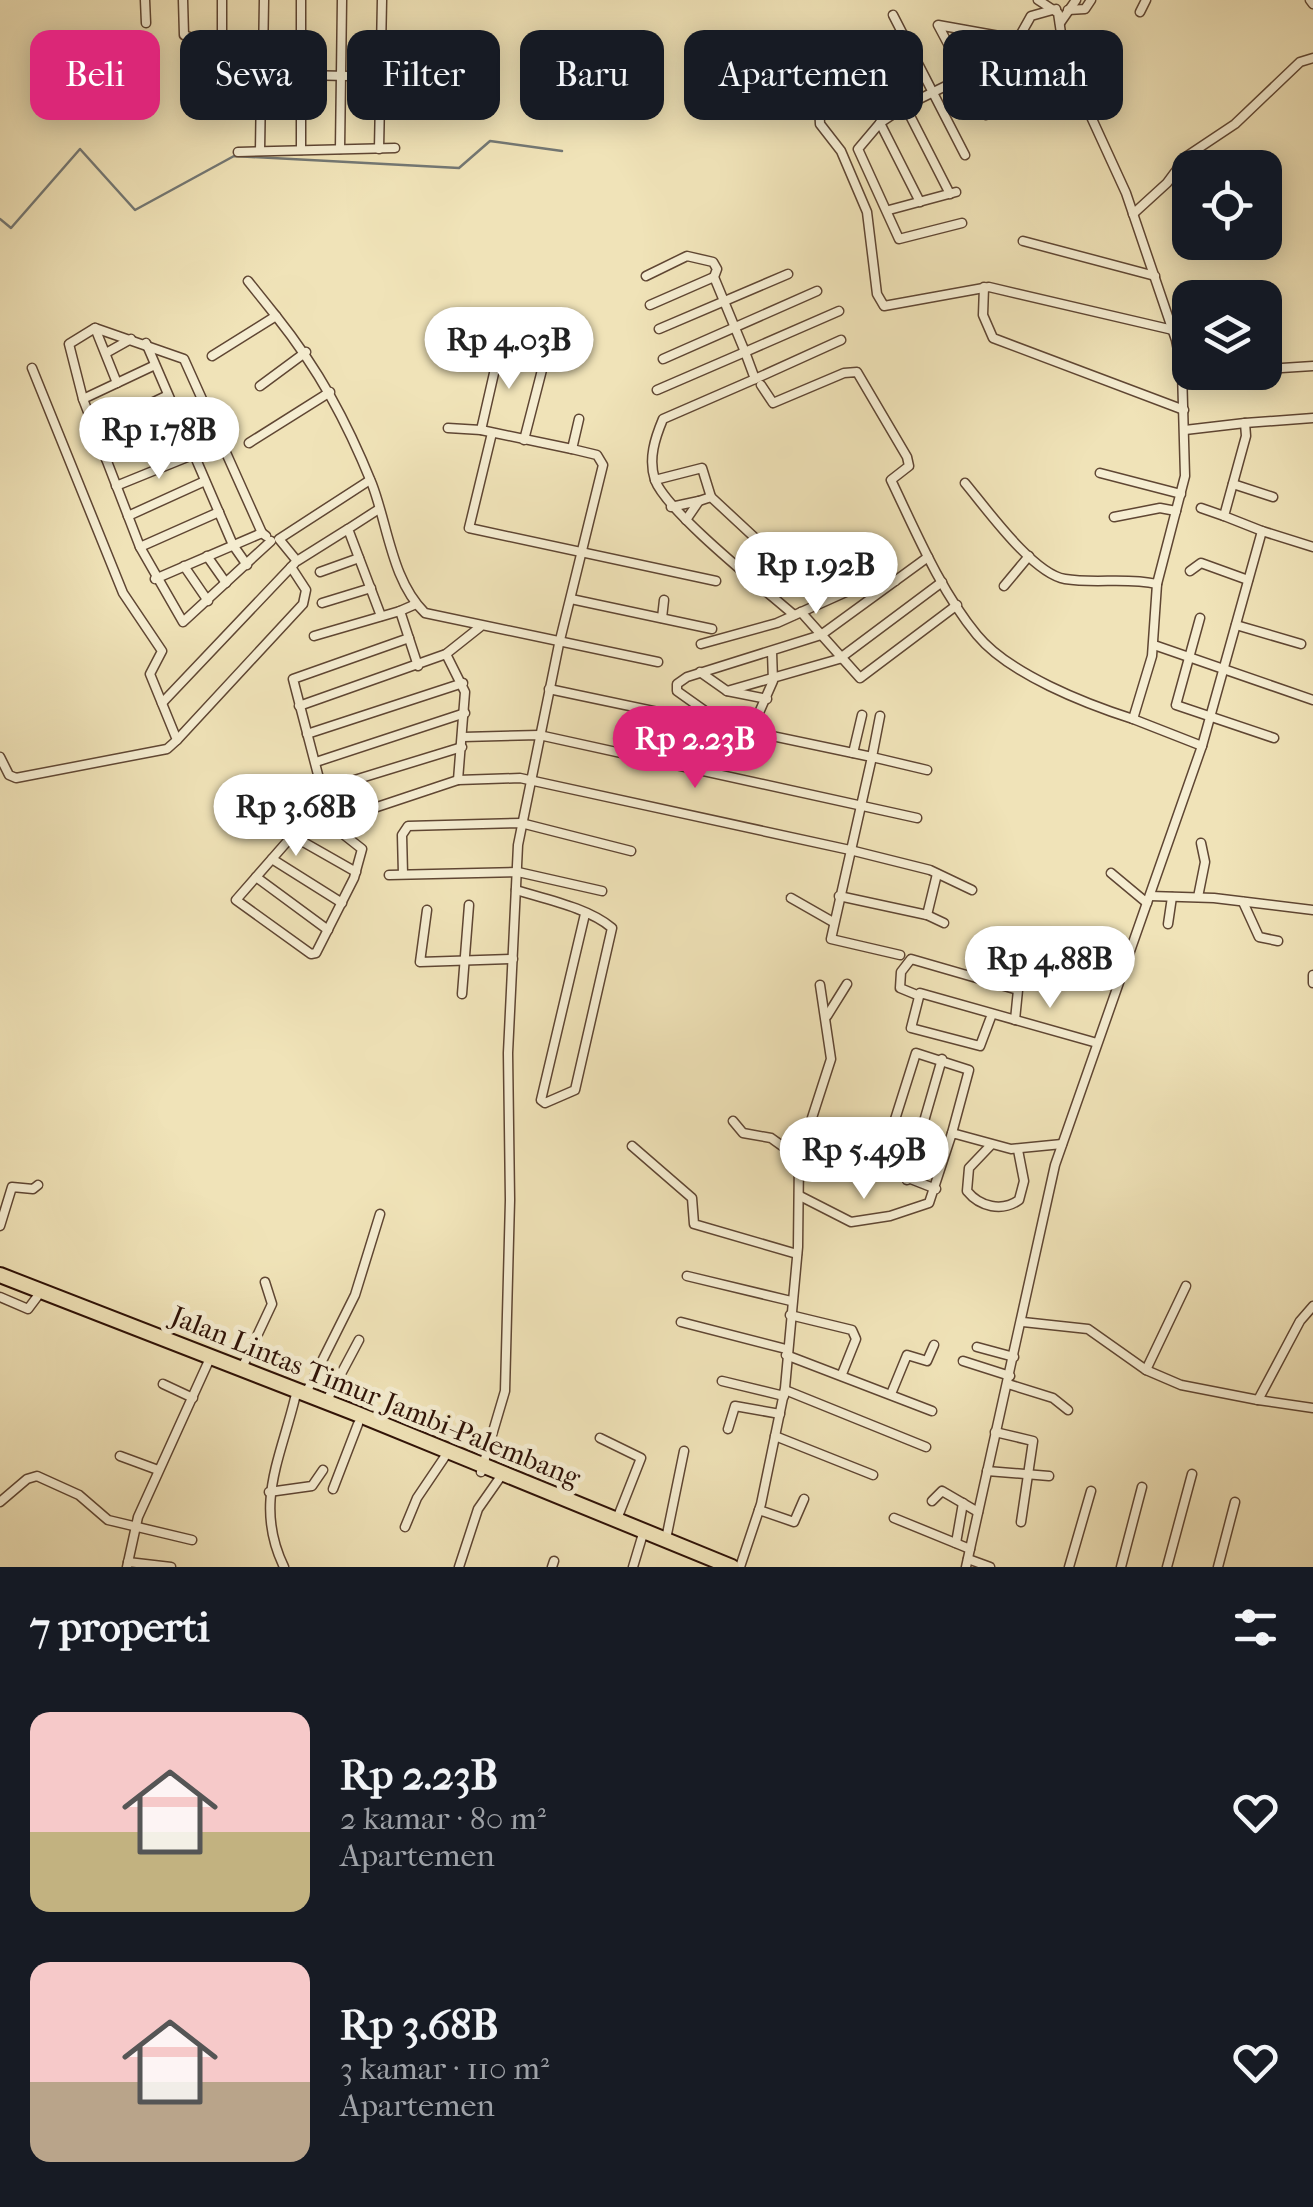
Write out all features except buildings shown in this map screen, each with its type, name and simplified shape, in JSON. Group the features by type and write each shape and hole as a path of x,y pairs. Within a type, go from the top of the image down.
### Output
{"highway":[{"name":"Jalan Lintas Timur Jambi-Palembang","path":"0,1278 37,1296 209,1360 242,1368 358,1424 482,1469 498,1479 716,1567"},
{"name":"Jalan Lintas Timur Jambi-Palembang","path":"0,1278 300,1396 326,1402 482,1469 736,1567"}],"street":[{"path":"145,0 146,24"},
{"path":"183,0 184,35 215,47 222,43 222,0"},
{"path":"263,30 264,0"},
{"path":"301,0 301,30"},
{"path":"340,149 342,0"},
{"path":"382,0 382,30"},
{"path":"1038,0 1054,5"},
{"path":"1060,23 1076,0"},
{"path":"1068,10 1085,10 1091,0"},
{"path":"1140,12 1146,0"},
{"path":"1054,5 1065,60 1133,214 1172,327"},
{"path":"1023,30 1031,16 1054,5"},
{"path":"893,15 965,155"},
{"path":"943,33 938,24 963,30"},
{"path":"1133,214 1168,183 1187,156 1235,124 1300,62 1313,58"},
{"path":"327,75 347,75"},
{"path":"923,97 943,87"},
{"path":"260,120 260,151"},
{"path":"301,120 301,150"},
{"path":"378,149 379,120"},
{"path":"820,120 840,151 867,212 881,303 890,308 984,288 1172,330"},
{"path":"884,120 858,148 899,239 962,224"},
{"path":"889,210 953,193 915,120"},
{"path":"880,123 920,202"},
{"path":"238,152 395,148"},
{"path":"1022,242 1155,276"},
{"path":"646,276 691,256 713,262 718,269 714,276 650,305"},
{"path":"659,330 788,274"},
{"path":"714,276 758,382 774,402 849,371 860,375 904,448 909,466 890,480 942,582 989,646 1079,700 1202,746"},
{"path":"248,281 306,352 330,392 370,480 416,604 438,619 658,662"},
{"path":"984,288 984,315 993,338 1184,410"},
{"path":"662,360 816,290"},
{"path":"657,390 839,311"},
{"path":"212,356 276,316"},
{"path":"0,757 9,775 16,778 167,748 303,604 306,590 294,564 275,540 262,533 184,360 96,328"},
{"path":"96,328 118,383"},
{"path":"96,328 69,346 83,399 140,547 183,622 275,540 370,480"},
{"path":"106,353 131,339"},
{"path":"841,340 758,382 663,420 652,450 655,480 671,507 821,635 853,675 866,676 957,605"},
{"path":"146,344 233,545 247,565"},
{"path":"481,430 500,347"},
{"path":"260,386 306,352"},
{"path":"83,399 153,366"},
{"path":"524,440 543,366"},
{"path":"1282,368 1313,366"},
{"path":"32,368 123,593 162,651 150,674 177,740"},
{"path":"1133,719 1154,645 1158,584 1181,494 1183,390"},
{"path":"249,443 330,392"},
{"path":"95,430 166,396"},
{"path":"1185,430 1313,418"},
{"path":"572,449 579,419"},
{"path":"1224,516 1247,433 1246,423"},
{"path":"106,459 180,425"},
{"path":"448,428 481,430 572,449 596,455 603,463 558,644 521,823 513,959 505,1392 482,1469"},
{"path":"492,432 469,528 716,581"},
{"path":"116,486 222,444"},
{"path":"655,480 702,468 711,497 823,602"},
{"path":"1100,473 1181,494"},
{"path":"128,516 205,481"},
{"path":"965,483 1029,556 1062,579 1124,578 1158,584"},
{"path":"1233,484 1274,497"},
{"path":"671,507 711,497"},
{"path":"686,520 698,501"},
{"path":"1114,516 1160,508 1176,510"},
{"path":"1201,508 1313,548"},
{"path":"162,703 294,564 379,509"},
{"path":"140,547 220,512"},
{"path":"348,529 381,616"},
{"path":"968,1558 1062,1144 1202,746 1262,530"},
{"path":"155,579 262,533"},
{"path":"745,570 766,546"},
{"path":"207,556 226,583"},
{"path":"1004,586 1029,556"},
{"path":"772,652 773,681 754,724 715,718 677,691 680,681 700,672 821,635 928,557"},
{"path":"320,572 360,558"},
{"path":"1190,571 1202,563 1248,580"},
{"path":"184,566 208,601"},
{"path":"702,644 777,623 877,578 895,580"},
{"path":"727,691 773,681 839,659 942,582"},
{"path":"322,604 371,588"},
{"path":"570,599 712,629"},
{"path":"662,618 664,600"},
{"path":"314,636 416,604"},
{"path":"777,623 781,604"},
{"path":"400,611 418,666"},
{"path":"1200,618 1176,706 1274,738"},
{"path":"1236,626 1301,644"},
{"path":"299,706 446,654 480,627"},
{"path":"409,638 293,678 328,823 362,847 342,902 316,953 311,954 236,900 236,895 305,826 328,823 458,780 528,780 850,850 937,874 972,890"},
{"path":"1154,645 1188,660 1313,700"},
{"path":"446,654 463,683 465,713 458,780"},
{"path":"700,672 727,691 766,699"},
{"path":"307,734 463,683"},
{"path":"549,689 927,770"},
{"path":"316,762 465,713"},
{"path":"853,753 862,715"},
{"path":"880,716 833,922 834,942 900,955"},
{"path":"322,790 462,742 539,736 917,818"},
{"path":"403,874 402,835 408,826 521,823 630,851"},
{"path":"292,835 356,872"},
{"path":"1198,897 1206,862 1202,843"},
{"path":"272,859 342,902"},
{"path":"389,875 518,872 602,890"},
{"path":"1111,873 1148,900 1198,897 1313,910"},
{"path":"927,915 937,874"},
{"path":"256,877 328,930"},
{"path":"516,890 584,914 608,923 612,930 576,1090 548,1103 541,1100 584,914"},
{"path":"840,896 927,915 944,923"},
{"path":"792,898 833,922"},
{"path":"1168,924 1172,898"},
{"path":"1243,902 1259,936 1278,941"},
{"path":"462,994 468,904"},
{"path":"427,910 418,960 513,959"},
{"path":"1015,1020 1018,990 911,958 900,972 900,988 917,995 1097,1044"},
{"path":"1313,975 1313,983"},
{"path":"827,1016 847,984"},
{"path":"736,1567 759,1510 784,1393 797,1247 799,1158 832,1058 820,985"},
{"path":"917,995 910,1028 978,1046 984,1042 992,1014"},
{"path":"800,1196 842,1221 862,1221 925,1206 936,1189 970,1070 920,1053 912,1057 880,1164 882,1170 936,1189"},
{"path":"907,1180 942,1059"},
{"path":"733,1121 743,1133 771,1138 799,1158"},
{"path":"952,1133 1018,1150 1062,1144"},
{"path":"990,1145 976,1157 966,1180 973,1198 987,1206 1010,1206 1019,1200 1024,1181 1018,1150"},
{"path":"632,1146 692,1198 691,1220 696,1226 797,1247"},
{"path":"0,1226 12,1186 34,1189 38,1185"},
{"path":"284,1567 267,1516 270,1492 300,1396 355,1295 380,1214"},
{"path":"687,1276 791,1302"},
{"path":"242,1368 272,1304 266,1282"},
{"path":"1146,1370 1186,1286"},
{"path":"0,1297 32,1309 37,1296"},
{"path":"1258,1400 1300,1321 1313,1306"},
{"path":"790,1314 852,1330 856,1339 842,1374"},
{"path":"681,1322 786,1352 932,1411"},
{"path":"1023,1322 1094,1331 1146,1370 1201,1391 1313,1408"},
{"path":"326,1402 360,1340"},
{"path":"891,1394 907,1356 927,1361 934,1345"},
{"path":"977,1347 1014,1357"},
{"path":"171,1567 128,1565 134,1528 209,1360"},
{"path":"964,1361 1052,1398 1068,1410"},
{"path":"722,1381 784,1393 926,1447"},
{"path":"163,1384 192,1398"},
{"path":"744,1406 748,1387"},
{"path":"728,1429 733,1408 744,1406 780,1414"},
{"path":"333,1489 358,1424"},
{"path":"995,1432 1033,1440 1022,1522"},
{"path":"775,1436 874,1476"},
{"path":"600,1438 641,1458 617,1520"},
{"path":"666,1539 684,1450"},
{"path":"120,1456 158,1470"},
{"path":"405,1527 444,1458"},
{"path":"270,1492 312,1486 323,1470"},
{"path":"987,1471 1049,1476"},
{"path":"1167,1567 1192,1474"},
{"path":"0,1502 26,1479 37,1476 80,1496 108,1520 192,1540"},
{"path":"459,1567 478,1509 498,1479"},
{"path":"1121,1567 1142,1487"},
{"path":"932,1501 942,1491 978,1512"},
{"path":"1070,1567 1091,1492"},
{"path":"759,1510 794,1522 804,1500"},
{"path":"1218,1567 1235,1502"},
{"path":"956,1543 963,1503"},
{"path":"894,1518 956,1543 968,1558 990,1567"},
{"path":"633,1567 642,1537"}],"waterway":[{"path":"0,219 11,228 80,149 135,210 234,156 459,168 490,141 562,151"}]}
